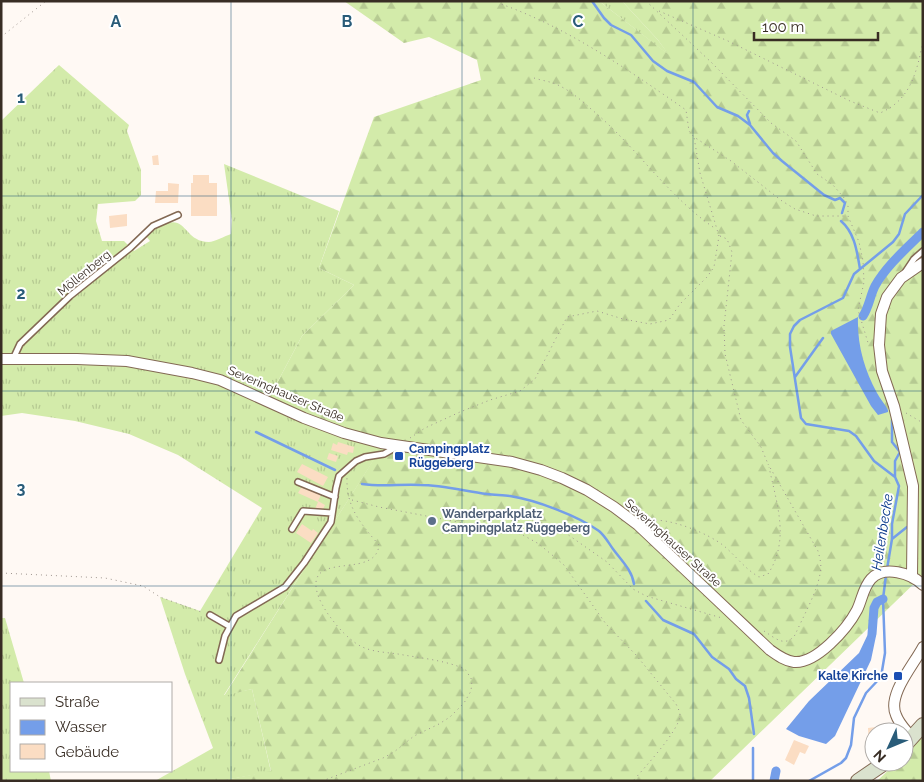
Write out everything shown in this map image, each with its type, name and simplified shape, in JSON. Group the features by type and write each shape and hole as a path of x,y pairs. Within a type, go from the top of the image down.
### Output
{"main road":[{"path":"914,735 923,725"},
{"path":"858,781 871,772"}],"street":[{"path":"912,576 913,486 894,406 882,371 879,329 881,314 888,297 901,278 923,263"},
{"name":"Severinghauser Straße","path":"1,359 128,361 192,373 220,380 304,418 344,433 398,446 512,462 562,478 587,490 614,507 638,526 779,656 794,662 804,661 819,653 833,641 857,610 869,581 879,574 896,572 912,576 923,585"},
{"path":"898,722 893,702 897,691 923,647"}],"lane":[{"name":"Möllenberg","path":"13,359 20,344 70,296 130,248 153,226 178,215"},
{"path":"901,278 914,259 923,251"},
{"path":"219,660 229,626 236,616 278,592 291,580 304,563 331,522 338,479 346,469 356,460 384,454 398,446"},
{"path":"298,482 335,497"},
{"path":"292,529 303,511 332,514"},
{"path":"210,615 229,626"}],"path":[{"path":"1,37 46,1"},
{"path":"498,1 562,30 686,110 689,131 694,137 731,160 782,201 795,209 816,216 848,216"},
{"path":"646,1 770,123 796,141 817,174 832,185 845,199 848,206 848,216 859,242 864,275 858,310 870,347"},
{"path":"658,11 728,40 880,113 893,108 906,93 916,72 923,41"},
{"path":"534,78 554,83 578,98 600,116 691,209 717,229"},
{"path":"398,446 425,428 460,412 520,391 535,379 567,317 597,311 623,319 650,324 669,320 680,304 714,267 719,236 700,173 694,137"},
{"path":"719,236 727,239 732,252 724,326 725,354 741,420 760,447 818,551 821,563 817,583 792,639 786,642 780,641 761,629"},
{"path":"894,406 923,422"},
{"path":"638,526 648,520 668,521 711,537 755,575 759,577 768,574 776,562 781,538 780,520 768,464"},
{"path":"322,781 369,764 394,752 414,736 440,724 464,703 471,691 472,680 465,669 440,661 374,651 358,645 345,635 323,606 316,584 317,576 324,570 372,559 378,552 379,545 358,519 347,494 346,469"},
{"path":"351,500 521,534 554,555 564,565 606,624 636,655 676,704 680,714 678,723 633,781"},
{"path":"474,524 512,514 546,524 567,534 607,562 633,589 646,596 695,611 739,621"},
{"path":"1,573 105,578 143,586 160,596 210,615"}],"green space":[{"path":"344,1 599,1 668,54 658,40 622,1 923,1 923,575 710,781 219,781 271,771 252,689 224,696 386,440 346,430 269,398 302,336 354,285 319,268 374,117 481,80 477,60 429,37 404,43"},
{"path":"599,1 622,1 670,56"},
{"path":"59,65 129,125 127,131 141,170 141,195 135,201 98,204 96,221 102,241 124,241 134,251 150,241 146,236 160,226 170,223 177,223 199,240 209,242 231,234 232,220 224,164 339,211 319,268 354,285 302,336 269,398 176,367 1,355 1,121"},
{"path":"1,362 123,364 220,383 382,447 224,695 252,689 271,772 219,781 155,781 213,748 185,674 160,597 200,611 262,508 178,455 129,434 75,421 22,413 1,416"},
{"path":"1,618 5,618 24,682 10,682 10,772 49,772 51,781 1,781"},
{"path":"923,735 923,781 877,781 886,772 914,772 914,745"}],"water":[{"path":"858,317 860,347 865,366 877,393 888,410 888,412 878,415 871,406 831,334 831,331"},
{"path":"868,634 876,636 871,660 835,736 826,744 799,736 786,729 809,701 859,653"}],"building":[{"path":"158,155 159,165 153,165 152,156"},
{"path":"193,175 209,175 209,183 217,183 217,216 191,216 191,183 193,183"},
{"path":"168,183 179,184 178,203 155,203 156,191 168,191"},
{"path":"127,214 127,226 110,228 109,216"},
{"path":"338,442 354,447 353,453 348,452 347,455 331,450 333,443 337,445"},
{"path":"329,453 338,456 336,462 327,459"},
{"path":"302,464 328,477 323,486 297,472"},
{"path":"302,486 321,495 318,501 325,505 323,509 315,509 318,502 298,493"},
{"path":"302,524 318,533 311,543 296,533"},
{"path":"794,740 809,746 805,754 800,752 794,765 785,760"}],"waterway":[{"path":"592,1 611,25 631,35 653,61 667,71 694,82 717,107 738,116 750,125 773,153 824,195 835,200 840,198 845,203 842,213"},
{"path":"749,111 747,115 750,124"},
{"name":"Heilenbecke","path":"887,569 899,486 895,477 874,461 856,436 849,431 806,424 801,418 790,347 790,334 800,320 843,298 854,274 893,242 899,234 905,214 923,195"},
{"path":"841,221 852,237 860,269"},
{"path":"863,316 880,278 897,257 923,232"},
{"path":"795,377 823,338"},
{"path":"892,420 892,442 900,452 895,461 895,477"},
{"path":"256,432 335,470"},
{"path":"362,484 445,487 520,498 556,509 590,525 601,533 629,570 634,584"},
{"path":"892,539 907,527"},
{"name":"Heilenbecke","path":"809,781 841,763 846,758 851,745 854,718 866,693 881,677 885,653 883,599 886,575"},
{"path":"872,634 874,608 877,602 883,599"},
{"path":"646,601 663,620 694,634 712,657 729,669 736,679 745,686 749,698 754,734"},
{"path":"753,748 753,781"},
{"path":"774,781 776,771"}],"place":[{"name":"Campingplatz Rüggeberg","path":"399,456"},
{"name":"Wanderparkplatz Campingplatz Rüggeberg","path":"432,521"},
{"name":"Kalte Kirche","path":"898,676"}]}
